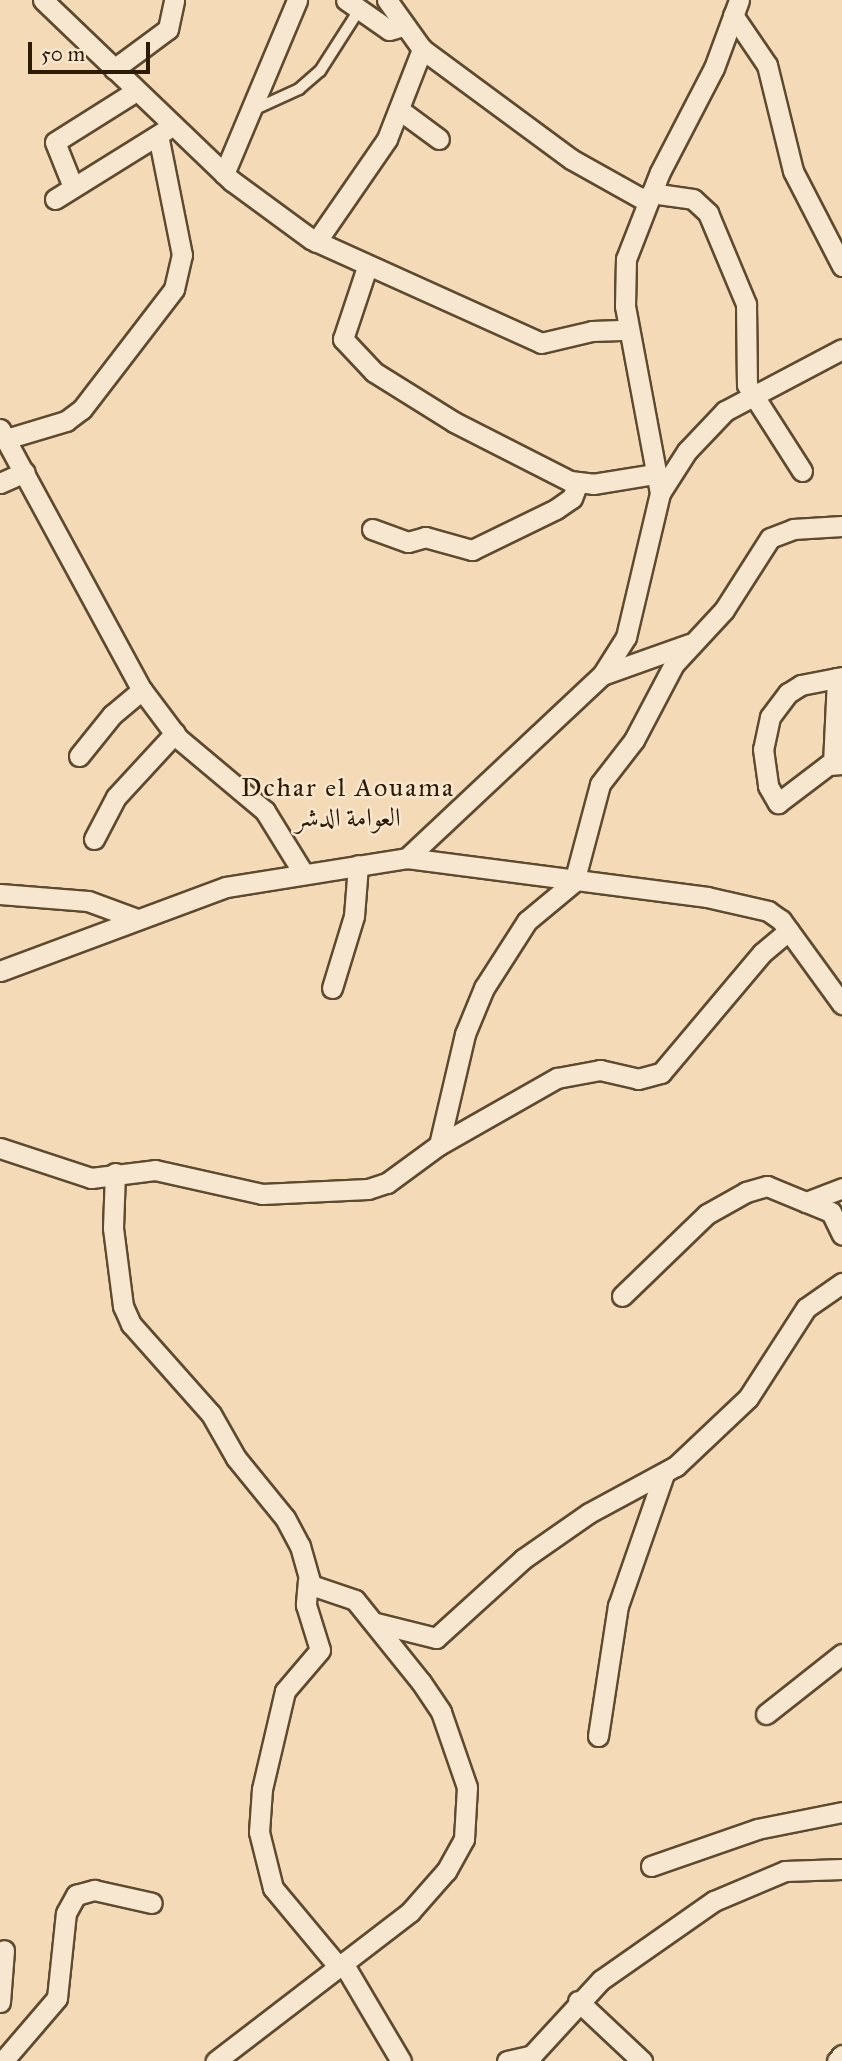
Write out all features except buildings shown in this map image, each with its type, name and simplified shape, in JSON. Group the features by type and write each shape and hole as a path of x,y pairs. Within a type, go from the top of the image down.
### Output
{"street":[{"path":"114,69 168,29 174,0"},
{"path":"224,174 297,0"},
{"path":"387,0 422,49 571,159 650,198 693,199 708,213 746,304 743,360 752,395 802,471"},
{"path":"54,4 136,91 166,131 316,242 541,343 592,331 628,330"},
{"path":"353,5 389,30 403,26"},
{"path":"407,858 603,675 626,637 635,607 658,483 628,330 624,273 650,198 736,8"},
{"path":"736,8 767,65 793,171 842,266"},
{"path":"316,242 401,111 422,49"},
{"path":"74,187 55,142 136,91"},
{"path":"401,111 439,139"},
{"path":"55,199 166,131"},
{"path":"166,131 182,255 174,289 82,409 66,421 3,434 142,690 175,733 265,811 302,871"},
{"path":"368,267 342,330 342,340 357,356 454,422 578,482 658,483 704,430 752,395 842,349"},
{"path":"0,483 25,472"},
{"path":"372,529 408,542 425,537 472,550 556,509 572,498 578,482"},
{"path":"439,1145 465,1034 484,988 527,921 574,882 600,784 634,740 689,644 724,610 770,538 793,529 842,526"},
{"path":"603,675 689,644"},
{"path":"839,677 837,764 778,803 768,786 763,749 771,717 788,693 839,677"},
{"path":"79,756 112,715 142,690"},
{"path":"94,839 116,797 175,733"},
{"path":"0,971 226,887 302,871 407,858 747,904 768,911 789,930 842,1004"},
{"path":"332,988 354,916 358,864"},
{"path":"0,894 88,901 137,919"},
{"path":"0,1148 80,1177 155,1170 262,1194 341,1192 387,1183 439,1145 557,1078 600,1070 638,1079 661,1073 762,954 789,930"},
{"path":"115,1173 113,1228 123,1306 131,1324 211,1414 236,1458 285,1518 300,1546 308,1580 306,1605 320,1650 285,1691 262,1789 259,1832 274,1888 340,1964 401,2061"},
{"path":"622,1296 708,1214 746,1192 767,1186 831,1212 842,1235"},
{"path":"806,1202 842,1188"},
{"path":"375,1623 414,1637 436,1638 523,1559 589,1513 664,1474 733,1415 806,1308 842,1283"},
{"path":"598,1736 618,1606 664,1474"},
{"path":"216,2061 340,1964 397,1926 446,1871 464,1839 467,1787 441,1712 355,1600 318,1590 308,1580"},
{"path":"766,1714 842,1654"},
{"path":"651,1866 757,1829 842,1812"},
{"path":"507,2061 532,2055 578,2001 646,1945 744,1886 785,1871 842,1870"},
{"path":"3,2061 58,1998 66,1913 76,1895 94,1891 152,1903"},
{"path":"0,2002 4,1950"},
{"path":"578,2001 642,2061"},
{"path":"837,2061 842,2055"}],"lane":[{"path":"251,111 299,89 320,71 353,5"}],"district":[{"name":"Dchar el Aouama العوامة الدشر","path":"348,803"}]}
